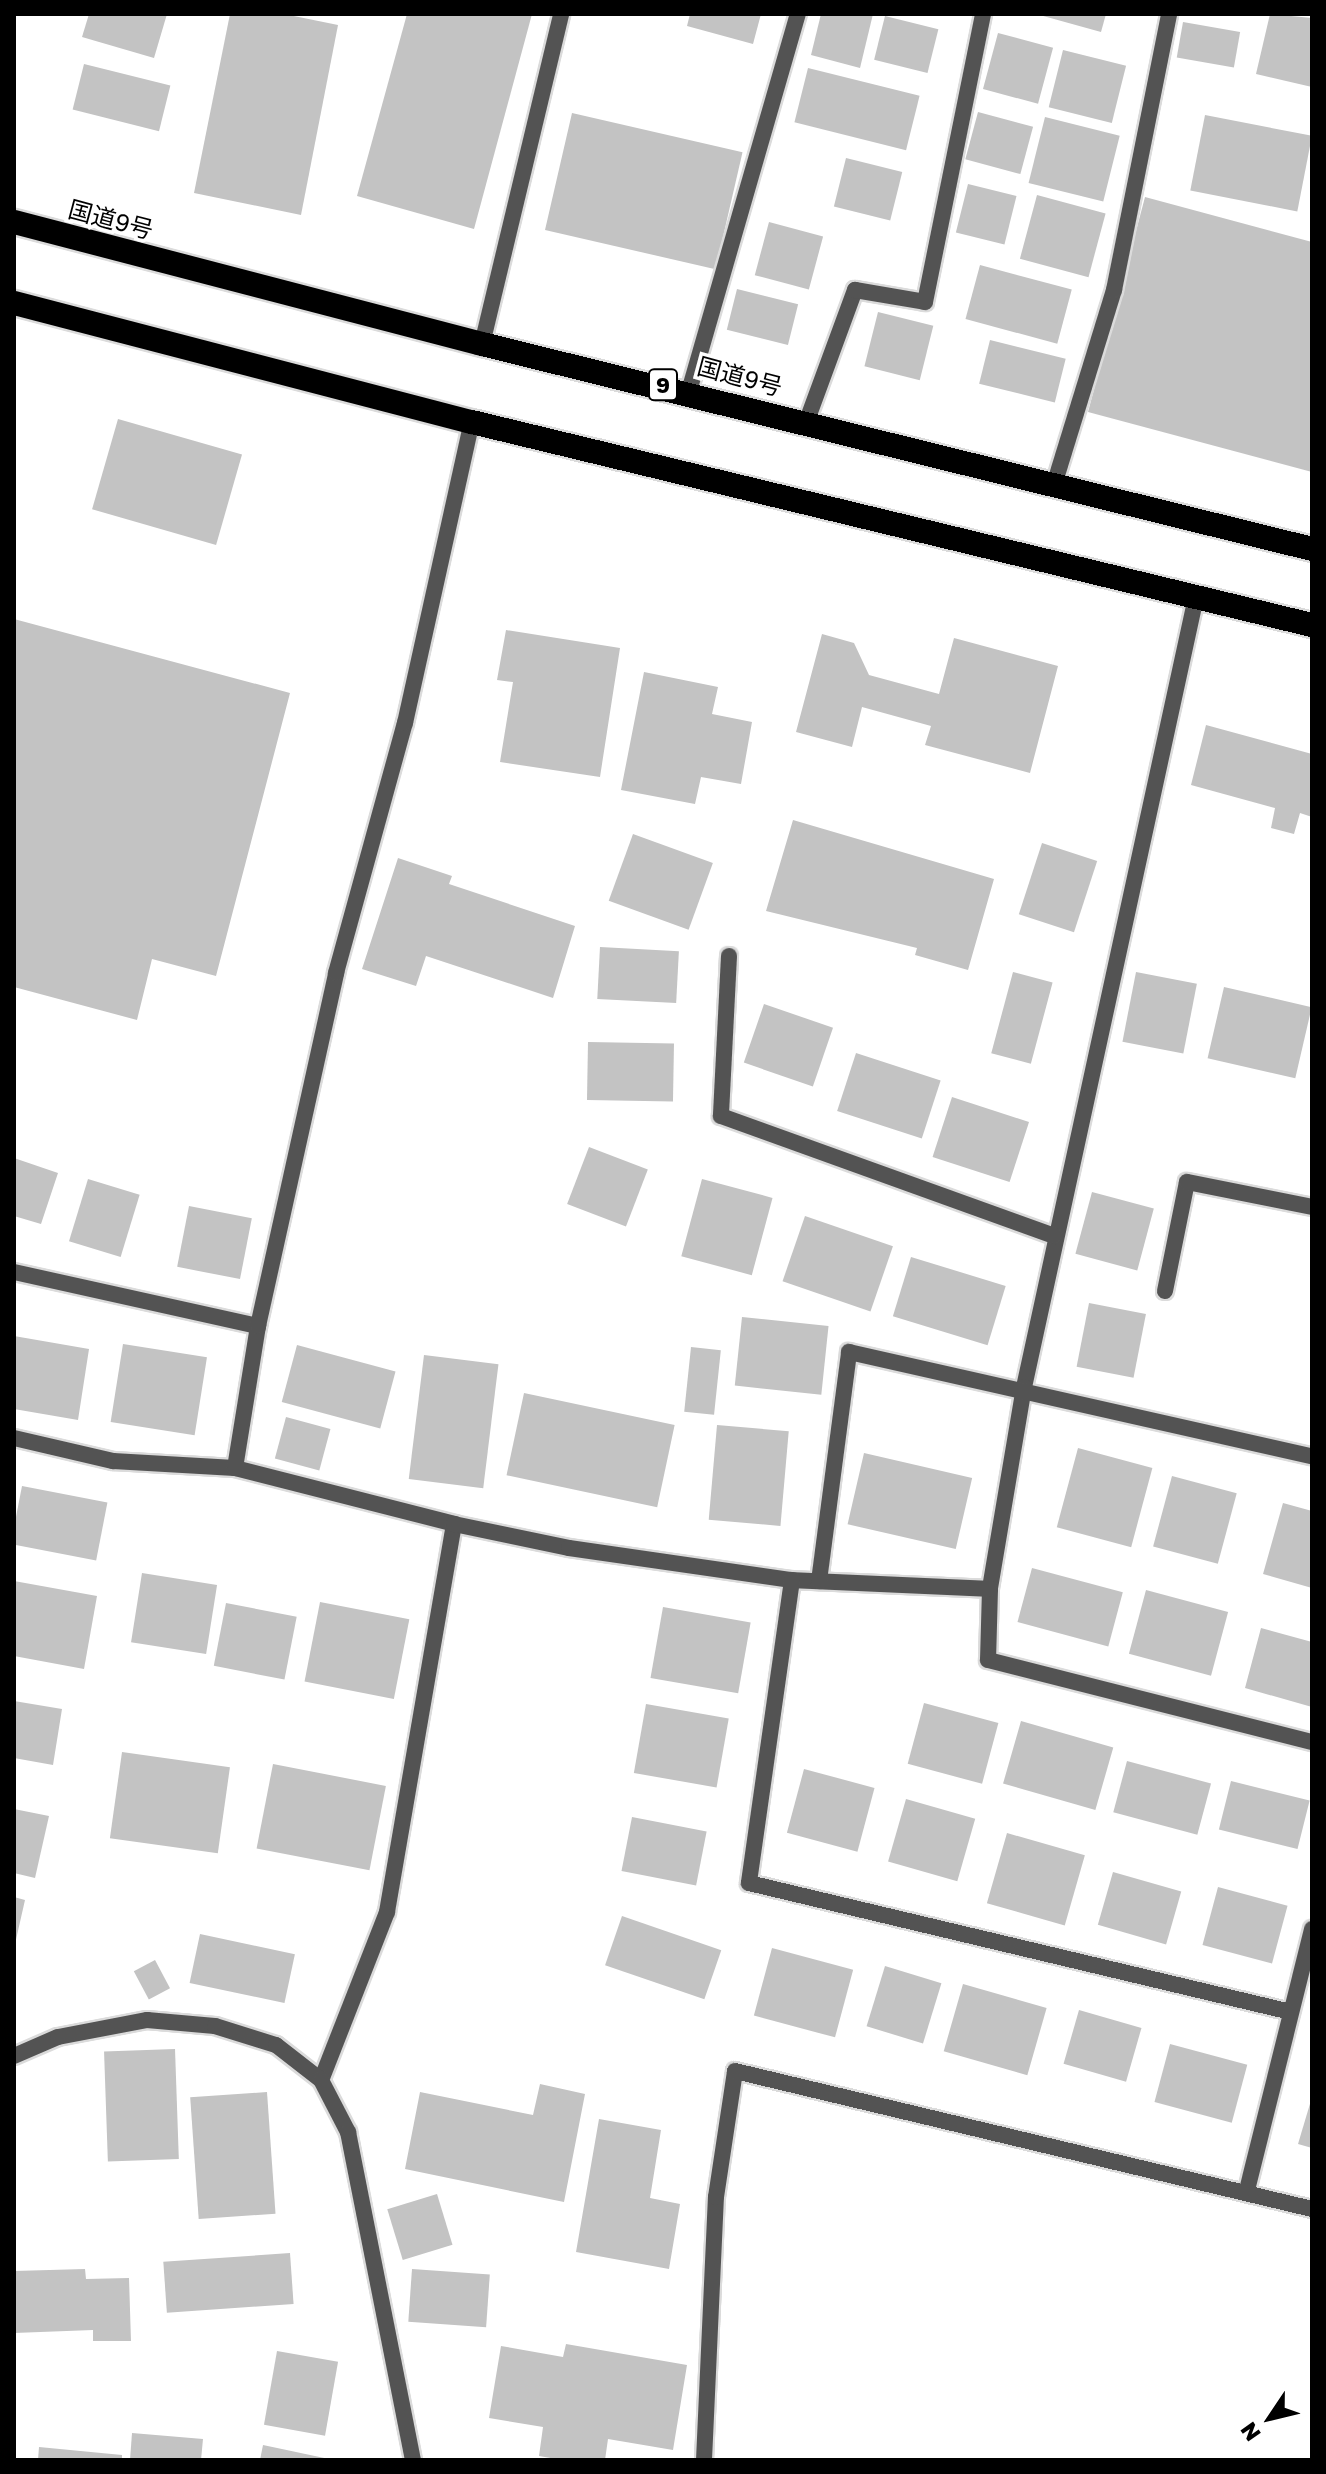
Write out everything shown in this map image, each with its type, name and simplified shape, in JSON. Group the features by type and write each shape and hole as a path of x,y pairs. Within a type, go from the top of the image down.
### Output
{"highway":[{"name":"国道9号","path":"14,222 482,344 689,391 1312,549"},
{"path":"14,303 472,422 1312,625"}],"street":[{"path":"482,344 561,14"},
{"path":"689,391 798,14"},
{"path":"806,423 855,290 925,302 983,14"},
{"path":"1054,485 1114,290 1169,14"},
{"path":"235,1468 258,1326 336,973 405,723 472,422"},
{"path":"1196,597 1054,1236 1024,1387 990,1589 988,1660 1312,1742"},
{"path":"729,956 721,1116 1054,1236"},
{"path":"1165,1291 1187,1182 1312,1207"},
{"path":"14,1272 258,1326"},
{"path":"819,1581 849,1352 1024,1387 1312,1456"},
{"path":"14,1438 113,1461 235,1468 454,1524 569,1548 792,1580 990,1589"},
{"path":"321,2080 387,1912 454,1524"},
{"path":"792,1580 749,1883 1291,2012"},
{"path":"1247,2190 1312,1929"},
{"path":"14,2056 58,2037 147,2020 215,2026 276,2045 321,2080 348,2132 413,2460"},
{"path":"704,2460 716,2197 735,2071 1247,2190 1312,2209"}],"building":[{"path":"89,14 167,14 154,58 82,37"},
{"path":"230,14 284,14 338,25 301,215 194,193"},
{"path":"407,14 532,14 474,229 357,196"},
{"path":"690,14 761,14 753,44 687,26"},
{"path":"821,14 873,14 860,68 811,55"},
{"path":"1036,14 1106,14 1101,32"},
{"path":"1270,14 1312,18 1312,87 1256,74"},
{"path":"885,16 938,29 927,73 874,60"},
{"path":"1183,22 1240,32 1234,68 1177,57"},
{"path":"998,33 1053,48 1038,104 983,89"},
{"path":"1063,50 1126,66 1112,123 1049,107"},
{"path":"84,64 170,86 159,131 73,110"},
{"path":"808,68 920,96 906,150 794,122"},
{"path":"978,112 1033,127 1020,174 965,159"},
{"path":"572,113 743,152 716,269 545,230"},
{"path":"1205,115 1312,136 1297,211 1190,191"},
{"path":"1045,117 1120,136 1103,202 1029,183"},
{"path":"846,158 902,172 890,221 834,207"},
{"path":"968,184 1017,196 1004,245 956,233"},
{"path":"1037,195 1106,213 1088,277 1020,259"},
{"path":"1145,197 1312,242 1312,472 1088,412"},
{"path":"769,222 823,236 809,290 755,275"},
{"path":"980,265 1072,290 1057,344 966,319"},
{"path":"737,289 798,304 788,345 727,330"},
{"path":"878,312 933,326 920,380 864,366"},
{"path":"990,340 1066,359 1055,403 979,384"},
{"path":"118,419 242,455 216,545 92,509"},
{"path":"14,619 290,693 216,976 152,959 137,1020 14,987"},
{"path":"506,630 620,648 600,777 500,762 513,682 497,680"},
{"path":"822,634 854,643 869,675 939,694 954,638 1058,666 1030,773 925,745 931,726 862,707 852,747 796,732"},
{"path":"644,672 718,687 712,714 752,722 741,784 701,777 695,804 621,790"},
{"path":"1206,725 1312,754 1312,817 1300,813 1294,834 1271,828 1275,808 1191,785"},
{"path":"793,820 994,879 968,970 915,955 917,948 766,911"},
{"path":"633,834 713,863 689,930 609,901"},
{"path":"1042,843 1097,861 1074,932 1019,914"},
{"path":"398,858 452,876 449,884 575,926 553,998 426,956 416,986 362,969"},
{"path":"600,947 679,951 676,1003 597,999"},
{"path":"1013,972 1053,983 1031,1064 991,1053"},
{"path":"1136,972 1197,984 1183,1054 1122,1042"},
{"path":"1224,987 1312,1007 1295,1078 1208,1058"},
{"path":"764,1004 833,1028 813,1086 744,1063"},
{"path":"588,1042 674,1044 673,1101 587,1100"},
{"path":"856,1053 941,1081 922,1139 837,1111"},
{"path":"952,1097 1029,1122 1010,1182 933,1157"},
{"path":"589,1147 648,1170 626,1227 567,1204"},
{"path":"14,1158 58,1173 41,1224 14,1216"},
{"path":"88,1179 140,1195 121,1257 69,1241"},
{"path":"702,1179 773,1198 752,1275 681,1256"},
{"path":"1092,1192 1154,1209 1137,1270 1075,1254"},
{"path":"189,1206 252,1218 240,1279 177,1267"},
{"path":"805,1216 893,1246 870,1312 783,1281"},
{"path":"911,1257 1006,1286 988,1345 893,1316"},
{"path":"1089,1303 1146,1314 1134,1378 1077,1367"},
{"path":"742,1317 829,1326 821,1395 735,1386"},
{"path":"14,1336 89,1349 78,1420 14,1409"},
{"path":"123,1344 207,1357 195,1435 111,1422"},
{"path":"297,1345 396,1371 380,1428 282,1402"},
{"path":"691,1347 721,1350 714,1415 684,1412"},
{"path":"424,1355 498,1364 483,1488 409,1479"},
{"path":"524,1393 675,1425 657,1507 507,1475"},
{"path":"286,1417 330,1429 319,1470 275,1459"},
{"path":"717,1425 789,1431 780,1526 709,1520"},
{"path":"1078,1448 1152,1468 1131,1547 1057,1527"},
{"path":"864,1453 972,1478 956,1549 848,1524"},
{"path":"1172,1476 1237,1493 1218,1564 1153,1547"},
{"path":"22,1486 107,1503 96,1561 14,1545"},
{"path":"1283,1503 1312,1511 1312,1588 1263,1574"},
{"path":"1032,1568 1123,1592 1108,1646 1018,1622"},
{"path":"142,1573 217,1585 206,1654 131,1642"},
{"path":"14,1581 97,1596 84,1669 14,1656"},
{"path":"1146,1590 1228,1612 1211,1676 1129,1654"},
{"path":"320,1602 409,1619 394,1699 305,1682"},
{"path":"226,1603 297,1617 284,1680 214,1666"},
{"path":"663,1607 751,1622 738,1693 650,1678"},
{"path":"1261,1628 1312,1642 1312,1707 1245,1688"},
{"path":"14,1701 62,1709 53,1765 14,1758"},
{"path":"924,1703 998,1723 982,1784 908,1764"},
{"path":"646,1704 729,1719 717,1788 634,1773"},
{"path":"1021,1721 1113,1747 1095,1810 1003,1783"},
{"path":"122,1752 230,1767 218,1853 110,1838"},
{"path":"1127,1761 1211,1784 1197,1835 1113,1812"},
{"path":"273,1764 386,1786 369,1870 257,1848"},
{"path":"804,1769 875,1788 857,1852 787,1833"},
{"path":"1231,1781 1310,1801 1297,1849 1219,1830"},
{"path":"906,1799 975,1819 957,1881 888,1861"},
{"path":"14,1809 49,1816 35,1878 14,1873"},
{"path":"632,1817 707,1832 696,1885 622,1871"},
{"path":"1007,1833 1085,1855 1065,1925 987,1903"},
{"path":"1113,1872 1181,1892 1166,1944 1098,1925"},
{"path":"1218,1887 1288,1906 1272,1964 1202,1945"},
{"path":"14,1897 25,1900 15,1944 14,1944"},
{"path":"622,1916 721,1950 704,1999 605,1965"},
{"path":"200,1934 295,1954 284,2003 190,1983"},
{"path":"772,1948 853,1970 835,2037 754,2016"},
{"path":"155,1960 170,1988 149,2000 134,1971"},
{"path":"885,1966 941,1983 923,2043 867,2026"},
{"path":"963,1984 1047,2008 1027,2075 944,2051"},
{"path":"1079,2010 1141,2028 1126,2082 1064,2064"},
{"path":"1170,2044 1247,2065 1232,2123 1154,2102"},
{"path":"175,2049 179,2159 108,2161 104,2051"},
{"path":"540,2084 585,2094 564,2202 405,2169 420,2092 533,2115"},
{"path":"267,2092 276,2214 199,2219 190,2097"},
{"path":"1312,2097 1312,2148 1298,2144"},
{"path":"599,2119 661,2130 650,2198 680,2204 669,2269 576,2252"},
{"path":"437,2194 452,2245 403,2260 387,2209"},
{"path":"290,2253 294,2304 167,2313 163,2262"},
{"path":"85,2269 86,2279 129,2278 131,2341 93,2341 93,2330 14,2333 14,2271"},
{"path":"412,2269 490,2274 486,2327 408,2322"},
{"path":"566,2344 687,2365 673,2450 608,2439 605,2460 562,2460 539,2456 543,2427 489,2418 501,2346 563,2357"},
{"path":"277,2351 338,2362 325,2436 264,2425"},
{"path":"132,2433 203,2439 201,2460 130,2460"},
{"path":"263,2445 329,2459 260,2460"},
{"path":"39,2447 122,2455 122,2460 38,2460"}]}
